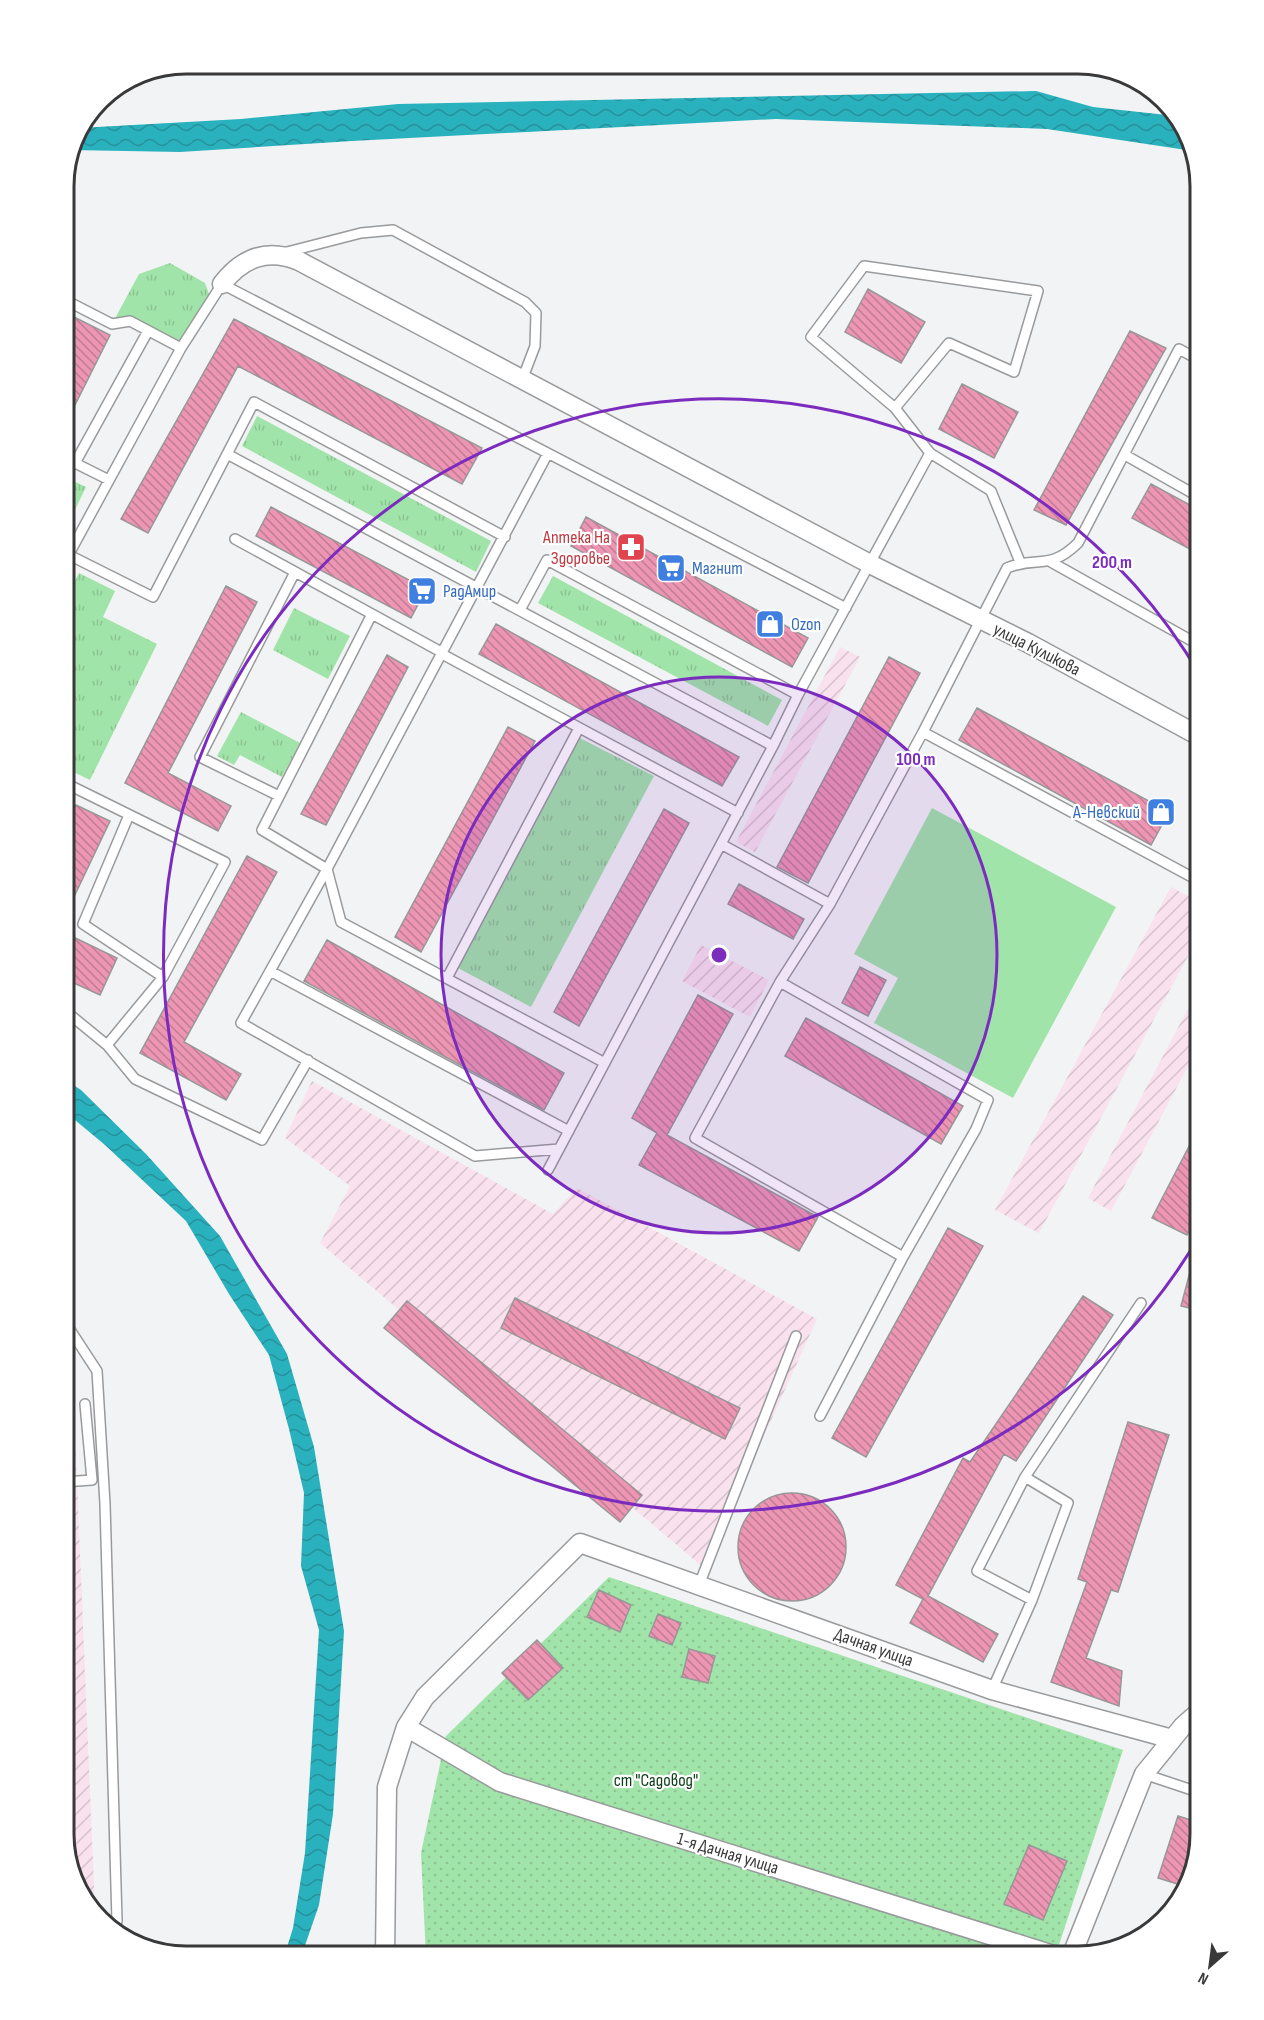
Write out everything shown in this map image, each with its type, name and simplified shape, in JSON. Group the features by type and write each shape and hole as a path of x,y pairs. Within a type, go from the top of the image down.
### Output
{"street":[{"path":"222,284 240,265 262,255 274,255"},
{"name":"улица Куликова","path":"274,255 299,261 870,564 1028,643 1190,731"},
{"name":"Дачная улица","path":"406,1727 425,1697 580,1543 992,1690 1172,1739"},
{"path":"1075,1946 1144,1774 1190,1721"},
{"path":"385,1946 387,1787 406,1727"},
{"name":"1-я Дачная улица","path":"406,1727 500,1782 1025,1946"}],"lane":[{"path":"274,255 361,233 393,230 525,302 536,313 535,346 522,380"},
{"path":"895,408 949,343 1014,372 1038,291 864,266 811,337 895,408 930,453 991,490 1020,562"},
{"path":"74,546 181,348 222,284 547,455 846,608"},
{"path":"74,305 112,324 130,321 181,348"},
{"path":"109,480 75,463 148,331"},
{"path":"903,1257 695,1137 780,982 830,904 923,732 1007,568 1020,562 1051,562 1065,555 1078,543 1179,349 1190,355"},
{"path":"74,558 153,597 254,402 505,537"},
{"path":"548,1170 738,813 798,695 930,453"},
{"path":"227,454 773,746"},
{"path":"547,455 443,654 241,1023 475,1156 559,1149"},
{"path":"1125,455 1190,492"},
{"path":"235,538 443,654 738,813"},
{"path":"520,610 547,560 798,695"},
{"path":"1051,562 1190,640"},
{"path":"279,796 200,757 295,572"},
{"path":"372,614 262,830 327,869 341,922 605,1063"},
{"path":"447,978 579,728"},
{"path":"923,732 1190,876"},
{"path":"74,788 225,862 163,976 107,1045"},
{"path":"129,815 83,924 163,976"},
{"path":"721,844 830,904"},
{"path":"270,971 569,1131"},
{"path":"780,982 988,1100 976,1129 903,1257 820,1416"},
{"path":"74,1018 107,1045 135,1079 262,1140 308,1060"},
{"path":"1032,1600 977,1571 1025,1477 1141,1303"},
{"path":"74,1336 97,1371 106,1551 116,1923"},
{"path":"699,1585 796,1336"},
{"path":"74,1481 92,1480 85,1404"},
{"path":"992,1690 1032,1600 1068,1503 1025,1477"},
{"path":"1144,1774 1190,1789"}],"shaded area":[{"path":"840,647 860,657 755,852 736,842"},
{"path":"1171,887 1190,897 1190,952 1039,1233 995,1210"},
{"path":"701,945 769,980 750,1017 682,981"},
{"path":"1190,1005 1190,1063 1111,1211 1088,1198"},
{"path":"312,1081 553,1214 577,1188 817,1319 704,1568 320,1243 350,1186 285,1138"},
{"path":"74,1412 95,1900 79,1871 74,1849"}],"green space":[{"path":"170,263 205,283 211,300 181,348 130,321 112,324 139,274"},
{"path":"257,416 491,541 476,572 242,446"},
{"path":"74,481 86,487 74,512"},
{"path":"79,573 115,591 103,617 157,644 90,780 74,772 74,583"},
{"path":"553,576 782,700 768,726 538,603"},
{"path":"294,608 350,636 328,679 273,650"},
{"path":"241,712 300,743 282,777 240,755 234,765 217,756"},
{"path":"580,738 654,776 531,1007 458,968"},
{"path":"932,808 1116,907 1013,1098 874,1023 898,978 854,954"},
{"name":"ст \"Садовод\"","path":"609,1577 1123,1750 1059,1946 425,1946 421,1853 446,1736"}],"water":[{"path":"1036,91 1093,107 1165,115 1185,150 1047,129 776,119 180,152 79,150 89,127 241,119 398,104"},
{"path":"74,1085 146,1154 220,1236 287,1354 314,1447 344,1631 333,1814 319,1905 305,1946 287,1946 293,1928 305,1853 319,1630 301,1566 304,1493 289,1429 269,1355 229,1294 186,1221 74,1119"}],"building":[{"path":"868,289 925,322 901,363 845,332"},
{"path":"74,317 110,335 74,407"},
{"path":"234,319 482,448 462,484 238,366 148,533 121,519"},
{"path":"1130,331 1166,348 1066,525 1034,510"},
{"path":"962,384 1018,412 994,458 939,429"},
{"path":"1151,484 1190,505 1190,549 1132,518"},
{"path":"271,507 426,589 411,618 256,536"},
{"path":"586,517 808,638 792,667 571,546"},
{"path":"226,586 257,602 168,773 231,806 218,831 125,783"},
{"path":"496,624 739,757 722,786 479,654"},
{"path":"387,655 408,667 326,825 301,814"},
{"path":"889,657 920,673 808,883 777,867"},
{"path":"977,708 1169,812 1151,845 959,740"},
{"path":"508,727 535,741 421,952 395,937"},
{"path":"76,805 110,821 74,897 74,809"},
{"path":"664,809 689,823 579,1026 554,1012"},
{"path":"247,856 277,872 184,1042 241,1074 226,1100 140,1053"},
{"path":"739,884 804,919 793,939 728,904"},
{"path":"74,937 117,958 100,995 74,983"},
{"path":"327,940 564,1073 544,1110 304,981"},
{"path":"860,967 886,980 868,1016 842,1003"},
{"path":"698,995 733,1014 667,1135 818,1217 799,1251 639,1165 657,1133 632,1118"},
{"path":"806,1018 963,1106 941,1144 785,1056"},
{"path":"1190,1144 1190,1229 1187,1235 1152,1218"},
{"path":"948,1228 983,1246 866,1457 832,1438"},
{"path":"1190,1272 1190,1308 1181,1306"},
{"path":"1083,1296 1113,1315 1016,1461 1004,1454 928,1596 998,1634 983,1662 910,1623 923,1599 896,1585 963,1458 970,1462"},
{"path":"515,1298 740,1408 725,1439 501,1328"},
{"path":"407,1301 642,1495 620,1522 384,1328"},
{"path":"1128,1422 1169,1435 1118,1592 1111,1590 1086,1658 1122,1671 1119,1706 1051,1682 1087,1582 1078,1579"},
{"path":"792,1493 813,1497 830,1509 842,1526 846,1547 842,1568 830,1585 813,1597 792,1601 771,1597 754,1585 742,1568 738,1547 742,1526 754,1509 771,1497"},
{"path":"599,1590 631,1605 620,1632 587,1617"},
{"path":"658,1614 681,1623 672,1645 649,1636"},
{"path":"537,1640 563,1668 528,1700 502,1673"},
{"path":"689,1649 715,1656 708,1683 682,1677"},
{"path":"1178,1816 1190,1820 1190,1849 1179,1885 1158,1878"},
{"path":"1029,1845 1067,1861 1043,1920 1004,1904"}],"place":[{"name":"Аптека На Здоровье","path":"631,547"},
{"name":"Магнит","path":"671,568"},
{"name":"РадАмир","path":"422,591"},
{"name":"Ozon","path":"770,624"},
{"name":"А-Невский","path":"1161,812"}]}
